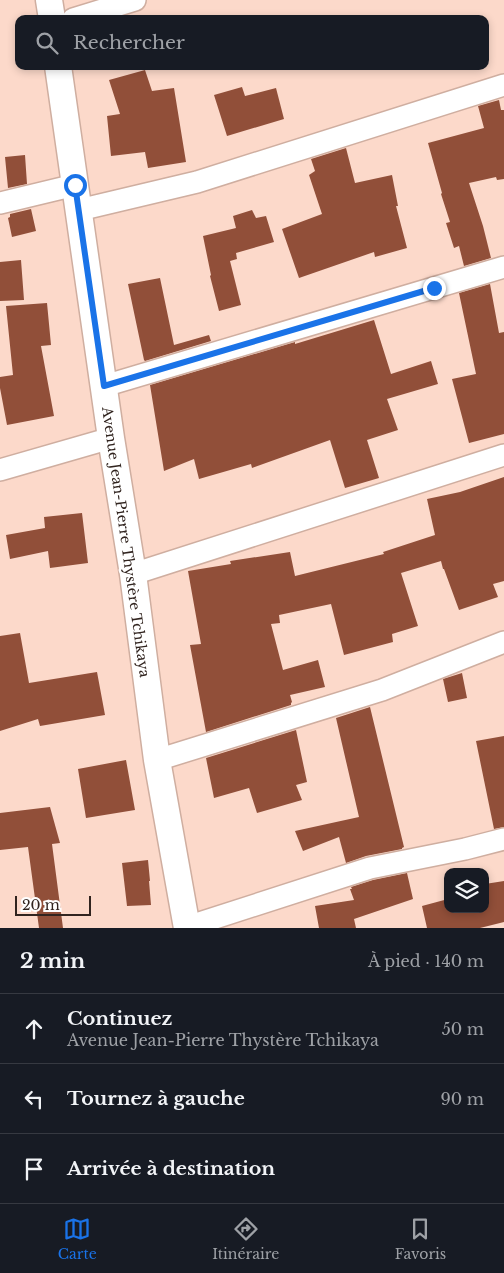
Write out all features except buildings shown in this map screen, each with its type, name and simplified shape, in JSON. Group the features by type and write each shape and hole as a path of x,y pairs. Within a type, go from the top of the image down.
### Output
{"street":[{"path":"49,0 51,15"},
{"path":"86,15 135,0"},
{"name":"Avenue Jean-Pierre Thystère Tchikaya","path":"59,70 110,438 133,574 157,760 187,928"},
{"path":"0,203 77,198 197,182 504,85"},
{"path":"104,386 504,267"},
{"path":"0,470 110,438"},
{"path":"133,574 504,455"},
{"path":"157,760 382,690 504,642"},
{"path":"187,928 370,868 465,850 504,839"}],"route":[{"path":"75,185 104,386 434,288"}]}
